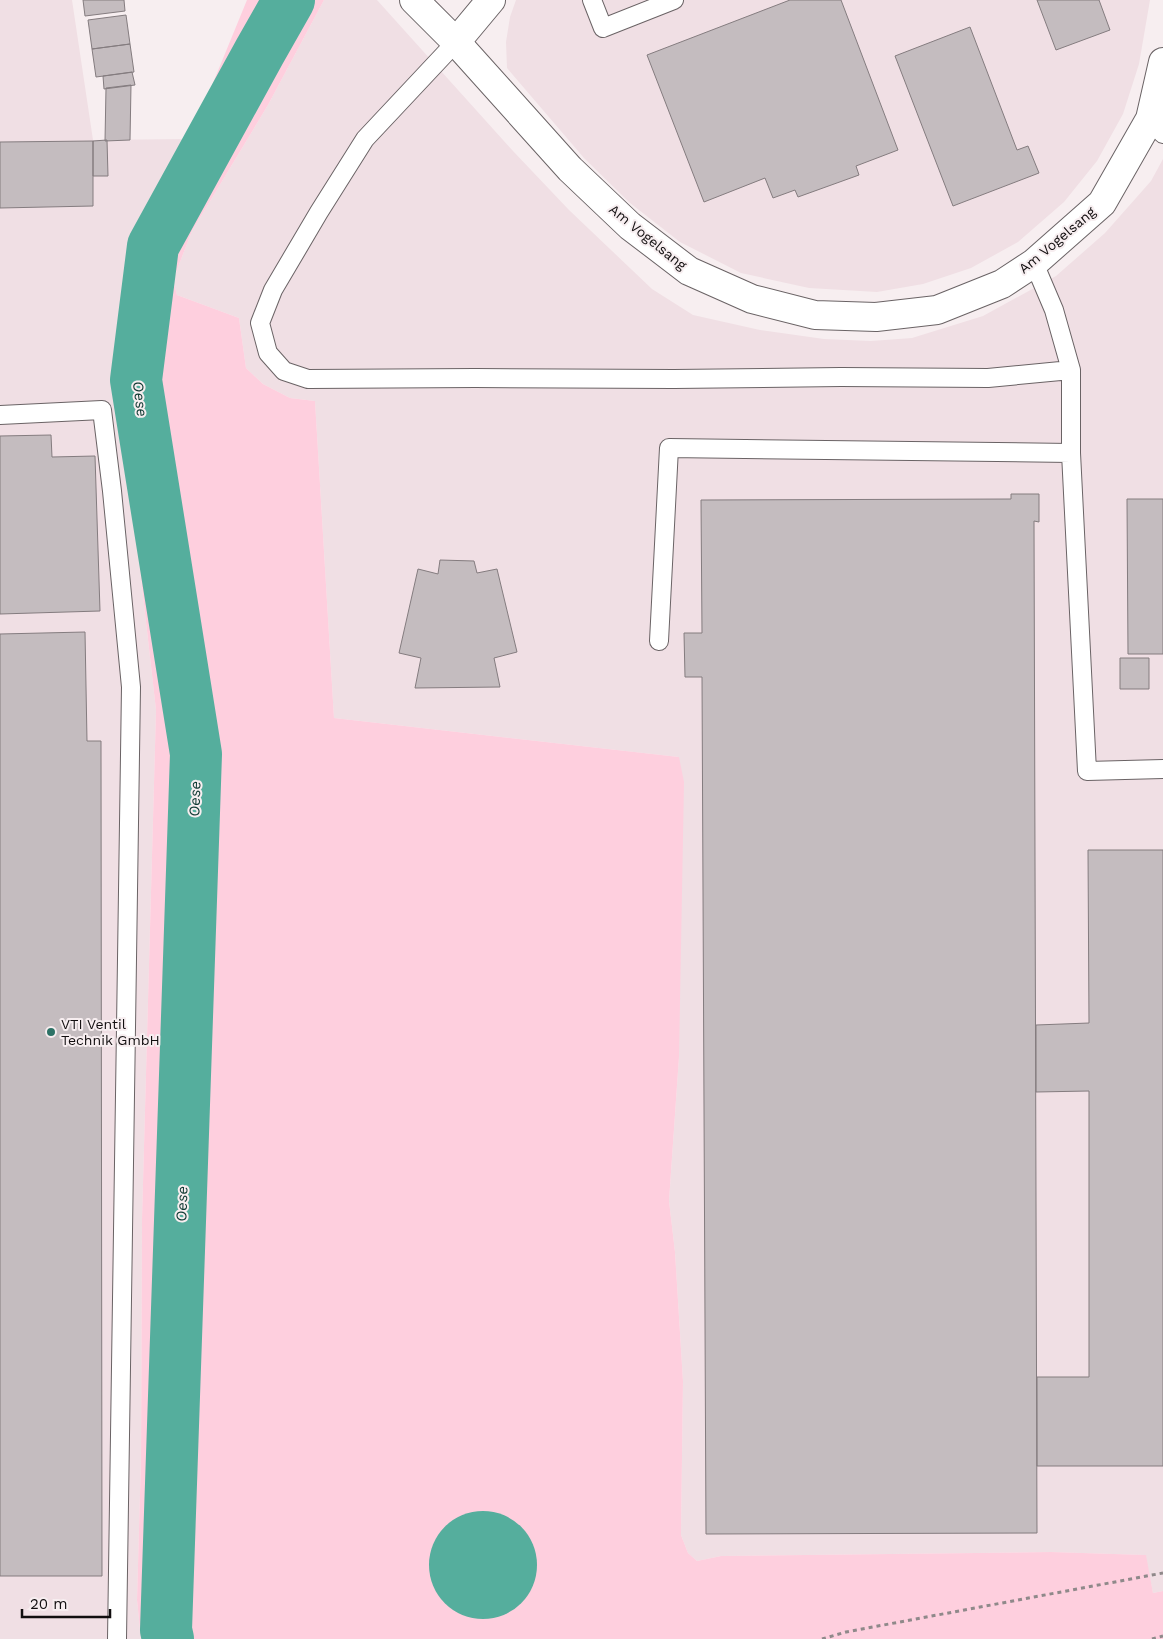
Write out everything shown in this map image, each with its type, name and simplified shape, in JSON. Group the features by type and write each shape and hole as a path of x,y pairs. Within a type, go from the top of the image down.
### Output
{"street":[{"name":"Am Vogelsang","path":"414,0 456,42 570,169 630,226 690,271 752,299 815,315 876,317 937,310 1002,284 1034,263 1102,203 1157,127 1163,62"},
{"path":"456,42 491,0"}],"lane":[{"path":"592,0 603,28 674,0"},
{"path":"456,42 365,139 273,290 260,323 268,353 284,371 308,380 475,378 674,379 841,376 988,378 1071,370"},
{"path":"1034,263 1054,310 1071,370 1071,453 1087,771 1163,769"},
{"path":"0,414 102,410 132,687 117,1639"},
{"path":"659,641 669,448 1071,453"}],"path":[{"path":"822,1639 855,1630 1163,1573"},
{"path":"1152,1639 1163,1636"}],"shaded area":[{"path":"0,0 72,0 93,140 190,139 159,194 128,262 119,324 119,385 156,710 142,1219 141,1458 137,1600 141,1639 0,1639"},
{"path":"247,0 324,0 268,105 192,231 173,280 177,295 239,318 246,368 263,384 290,398 315,401 334,718 679,757 684,782 679,1057 669,1201 675,1252 683,1381 681,1535 688,1553 697,1561 721,1556 1051,1552 1146,1555 1153,1593 1163,1591 1163,1639 141,1639 137,1600 141,1458 142,1219 156,710 119,384 119,324 128,262 159,194 190,139"},
{"path":"324,0 377,0 513,151 569,210 652,289 693,315 760,330 824,339 871,341 912,338 983,316 1056,276 1105,233 1151,181 1163,159 1163,1591 1153,1593 1145,1555 1051,1552 721,1556 697,1561 688,1553 681,1535 683,1381 675,1252 669,1201 679,1057 679,757 334,718 315,401 290,398 263,384 246,368 239,318 177,295 173,280 192,231 268,105"},
{"path":"516,0 1150,0 1139,64 1123,114 1097,161 1064,202 1018,242 971,268 923,284 877,292 809,288 741,273 680,242 630,203 584,158 507,68 506,42 510,17"},
{"path":"483,1511 504,1515 521,1527 533,1544 537,1565 533,1586 521,1603 504,1615 483,1619 462,1615 445,1603 433,1586 429,1565 433,1544 445,1527 462,1515"}],"building":[{"path":"83,0 124,0 125,11 85,16"},
{"path":"790,0 841,0 898,150 856,166 859,175 798,197 795,190 773,198 765,178 704,202 647,55"},
{"path":"1037,0 1099,0 1110,30 1056,50"},
{"path":"126,15 130,44 92,49 88,20"},
{"path":"970,27 1017,150 1028,146 1039,173 953,206 895,56"},
{"path":"130,44 134,72 96,77 92,49"},
{"path":"132,72 135,85 104,89 103,76"},
{"path":"131,85 130,140 105,141 106,88"},
{"path":"107,140 108,176 93,176 93,141"},
{"path":"93,141 93,206 0,208 0,142"},
{"path":"51,435 52,457 95,456 100,611 0,614 0,436"},
{"path":"1011,494 1039,494 1039,522 1034,521 1037,1533 706,1534 702,677 685,677 684,633 702,633 701,500 1011,499"},
{"path":"1127,499 1163,499 1163,654 1128,654"},
{"path":"440,560 474,561 477,573 497,569 517,652 494,658 500,687 415,688 421,658 399,653 418,569 438,574"},
{"name":"VTI Ventil Technik GmbH","path":"85,632 87,741 101,741 102,1576 0,1576 0,634"},
{"path":"1120,658 1149,658 1149,689 1120,689"},
{"path":"1088,850 1163,850 1163,1466 1037,1466 1037,1377 1089,1377 1089,1091 1036,1092 1036,1025 1089,1023"}],"waterway":[{"name":"Oese","path":"168,1639 166,1630 196,754 136,380 153,246 289,0"}],"place":[{"name":"VTI Ventil Technik GmbH","path":"51,1032"}]}
